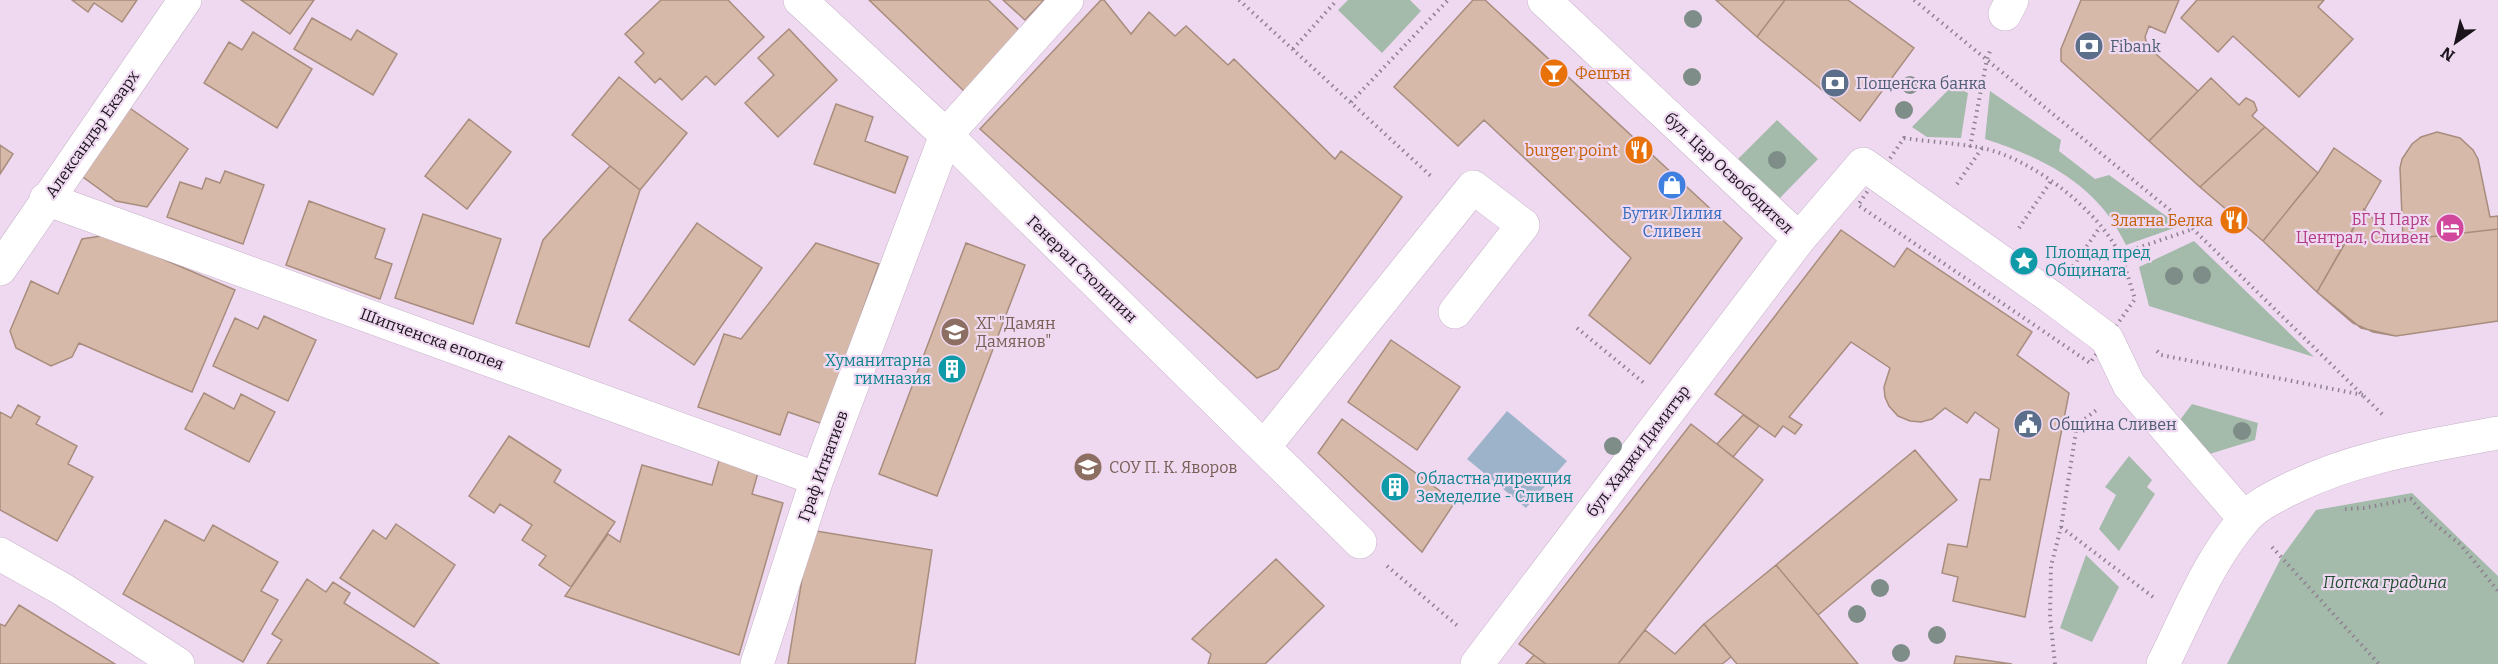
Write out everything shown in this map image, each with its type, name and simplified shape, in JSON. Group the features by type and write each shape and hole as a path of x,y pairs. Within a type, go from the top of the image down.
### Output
{"street":[{"name":"Александър Екзарх","path":"0,269 185,0"},
{"name":"Генерал Столипин","path":"800,0 946,135 1360,542"},
{"path":"946,135 1067,0"},
{"name":"бул. Цар Освободител","path":"1544,0 1800,239 1863,164 2051,297 2107,339 2128,385 2244,518"},
{"name":"Граф Игнатиев","path":"757,664 817,479 946,135"},
{"path":"1264,447 1473,187 1523,225 1455,312"},
{"name":"Шипченска епопея","path":"46,199 817,479"},
{"name":"бул. Хаджи Димитър","path":"1482,658 1800,239"},
{"path":"2163,664 2222,549 2244,518 2275,496 2311,479 2367,459 2414,448 2498,434"},
{"path":"0,554 62,588 178,664"}],"path":[{"path":"1239,0 1430,175"},
{"path":"1293,49 1337,0"},
{"path":"1351,102 1448,0"},
{"path":"1914,0 2193,229 2365,395 2414,448"},
{"path":"1970,147 1987,58 2008,7"},
{"path":"1904,138 1994,151 2028,165 2073,196 2094,219 2120,254 2135,299"},
{"path":"2120,254 2193,229"},
{"path":"2121,318 2129,326"},
{"path":"1577,328 1672,406"},
{"path":"2153,348 2161,355 2365,395"},
{"path":"2055,664 2050,617 2051,566 2061,527 2077,425 2128,385 2161,355"},
{"path":"2340,509 2364,508 2411,499 2426,517 2462,545 2498,591"},
{"path":"2244,518 2379,664"},
{"path":"2061,527 2185,620"},
{"path":"1360,542 1482,658"}],"green space":[{"path":"1348,0 1410,0 1421,11 1382,53 1338,10"},
{"path":"1953,85 1968,93 1961,138 1927,137 1912,127"},
{"path":"1990,91 2061,140 2059,151 2095,179 2109,175 2180,226 2126,245 2100,206 2068,177 2029,155 1985,139"},
{"path":"1777,120 1818,159 1778,200 1737,160"},
{"path":"2194,241 2314,357 2149,306 2139,267"},
{"path":"2192,404 2258,423 2255,440 2203,456 2177,424"},
{"path":"2129,456 2152,480 2147,487 2155,494 2119,551 2099,529 2116,495 2105,487"},
{"name":"Попска градина","path":"2412,493 2498,576 2498,664 2227,664 2281,558 2316,510"},
{"path":"2086,555 2119,587 2092,642 2060,628"}],"water":[{"path":"1507,411 1567,461 1526,508 1467,459"}],"building":[{"path":"72,0 137,0 122,22 94,3 88,12"},
{"path":"241,0 314,0 290,34"},
{"path":"661,0 728,0 764,37 715,85 706,76 682,100 660,78 655,83 635,62 644,53 625,34"},
{"path":"869,0 988,0 1023,34 966,93"},
{"path":"1003,0 1044,0 1025,20"},
{"path":"1101,0 1104,0 1131,34 1149,12 1175,36 1186,26 1228,65 1234,59 1335,159 1341,151 1402,197 1278,369 1257,378 980,129"},
{"path":"1473,0 1485,0 1742,238 1650,364 1589,315 1631,258 1484,120 1458,146 1394,87"},
{"path":"1716,0 1785,0 1757,37"},
{"path":"1785,0 1848,0 1914,48 1860,121 1757,37"},
{"path":"2081,0 2179,0 2165,33 2149,26 2145,37 2148,47 2198,91 2149,141 2061,61 2061,49"},
{"path":"2197,0 2324,0 2318,7 2353,39 2299,97 2233,36 2218,52 2181,18"},
{"path":"312,18 351,40 357,30 397,54 373,95 294,49"},
{"path":"789,29 837,80 778,137 745,103 774,75 758,58"},
{"path":"253,32 312,69 277,128 204,83 229,42 242,50"},
{"path":"619,77 687,133 640,190 572,135"},
{"path":"2211,78 2239,105 2246,98 2254,102 2257,110 2252,116 2265,127 2200,187 2149,141"},
{"path":"124,104 188,149 147,207 116,201 76,172"},
{"path":"836,104 873,117 865,141 908,157 895,193 814,164"},
{"path":"469,119 511,152 467,209 425,176"},
{"path":"2265,127 2318,173 2263,241 2200,187"},
{"name":"БГ H Парк Централ, Сливен","path":"2437,132 2460,138 2473,150 2478,159 2490,217 2498,216 2498,321 2396,336 2361,328 2317,292 2364,209 2394,241 2403,240 2400,168 2402,159 2412,144 2421,137"},
{"path":"0,145 13,154 0,174"},
{"path":"2334,148 2381,181 2317,292 2263,241 2318,173"},
{"path":"610,166 640,190 589,347 516,323 543,240"},
{"path":"225,171 264,185 243,244 167,217 180,182 202,189 206,178 220,183"},
{"path":"309,201 385,229 375,258 392,264 380,299 286,265"},
{"name":"БГ H Парк Централ, Сливен","path":"2364,209 2394,241 2498,229 2498,321 2396,336 2373,332 2353,323 2317,292"},
{"path":"423,214 501,239 473,324 395,298"},
{"path":"697,223 762,268 694,365 629,320"},
{"name":"Община Сливен","path":"1841,230 1894,267 1907,248 2032,332 2017,355 2069,393 2025,617 1953,601 1958,577 1942,573 1948,544 1967,547 1980,479 1990,480 1999,429 1975,412 1967,423 1945,408 1932,419 1921,422 1910,421 1898,416 1885,397 1884,387 1890,368 1851,342 1789,417 1802,425 1795,434 1783,426 1775,437 1715,394"},
{"path":"107,235 235,290 192,392 79,343 72,357 51,366 16,348 10,331 31,281 58,294 82,239"},
{"path":"816,243 879,264 823,424 788,412 780,435 698,407 724,334 741,339"},
{"name":"Хуманитарна гимназия","path":"966,243 1025,265 937,496 879,474"},
{"path":"264,316 316,340 288,401 213,366 235,318 258,329"},
{"path":"1391,340 1460,387 1417,450 1348,402"},
{"path":"204,393 234,409 241,394 275,412 249,462 185,429"},
{"path":"18,405 40,417 36,424 77,446 68,464 93,477 57,541 0,510 0,412 11,418"},
{"path":"1743,415 1759,426 1733,457 1717,444"},
{"name":"Областна дирекция Земеделие - Сливен","path":"1342,419 1455,502 1422,552 1318,453"},
{"path":"1691,424 1763,480 1618,664 1546,664 1519,644"},
{"path":"509,436 561,470 554,482 615,522 571,587 539,565 546,556 522,540 532,525 500,504 494,513 469,496"},
{"path":"1915,450 1957,500 1818,615 1776,565"},
{"path":"720,457 759,469 752,494 783,503 739,655 565,596 608,534 620,542 642,465 712,485"},
{"path":"165,520 204,541 213,525 278,562 261,591 278,600 243,662 123,594"},
{"path":"396,524 455,565 414,627 340,578 373,530 386,539"},
{"path":"810,530 932,550 915,664 788,664"},
{"path":"1276,559 1324,606 1265,664 1208,664 1211,654 1192,639"},
{"path":"1776,565 1858,664 1737,664 1726,651 1704,624"},
{"path":"307,579 326,592 333,582 350,593 344,603 439,664 267,664 282,640 272,634"},
{"path":"19,605 115,664 0,664 0,624 5,626"},
{"path":"1704,624 1731,657 1722,664 1618,664 1645,630 1675,654"},
{"path":"1534,655 1546,664 1526,664"},
{"path":"1956,656 2012,664 1954,664"}],"place":[{"name":"Fibank","path":"2089,46"},
{"name":"Фешън","path":"1554,73"},
{"name":"Пощенска банка","path":"1835,83"},
{"name":"burger point","path":"1639,150"},
{"name":"Бутик Лилия Сливен","path":"1672,185"},
{"name":"Златна Белка","path":"2234,220"},
{"name":"БГ H Парк Централ, Сливен","path":"2450,228"},
{"name":"Площад пред Общината","path":"2024,261"},
{"name":"ХГ \"Дамян Дамянов\"","path":"955,332"},
{"name":"Хуманитарна гимназия","path":"952,369"},
{"name":"Община Сливен","path":"2028,424"},
{"name":"СОУ П. К. Яворов","path":"1088,467"},
{"name":"Областна дирекция Земеделие - Сливен","path":"1395,487"}]}
